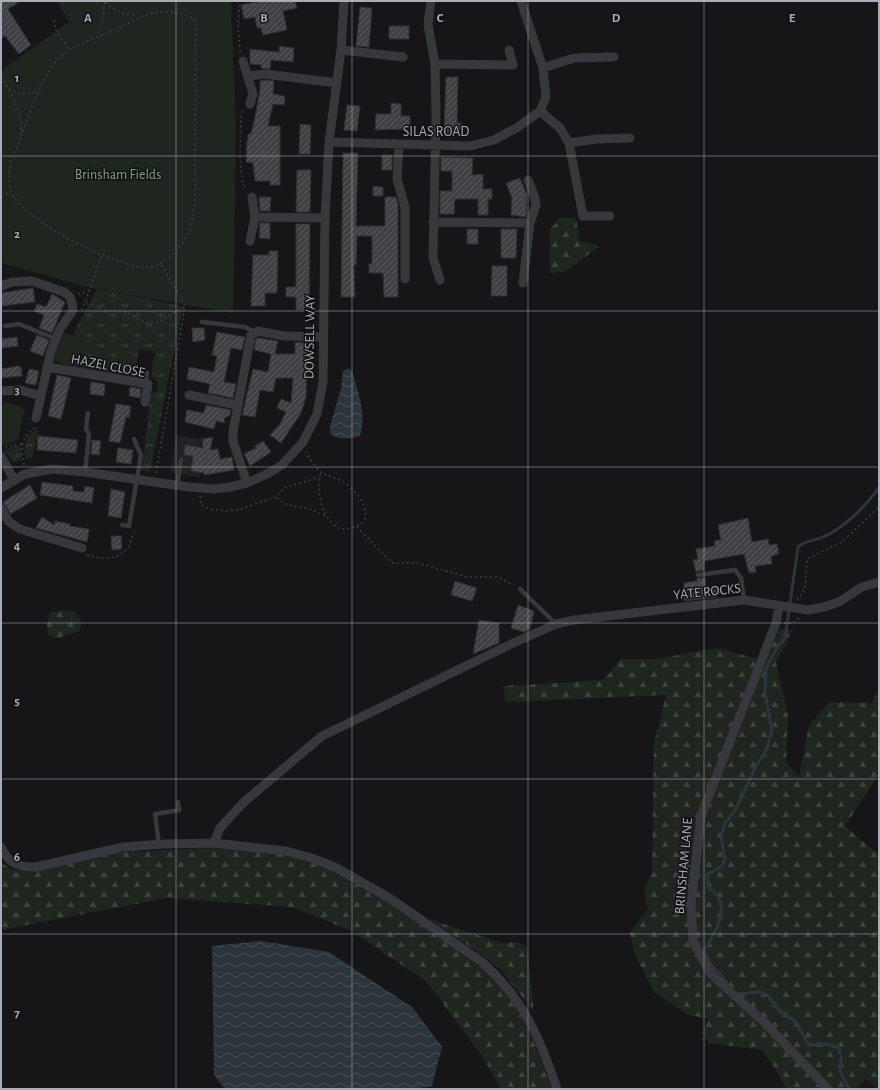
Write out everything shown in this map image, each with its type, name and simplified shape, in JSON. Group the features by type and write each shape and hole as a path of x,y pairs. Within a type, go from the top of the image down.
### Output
{"street":[{"name":"DOWSELL WAY","path":"1,488 25,474 52,469 85,472 177,486 213,489 247,483 282,465 302,442 317,414 323,382 325,218 329,142 341,50 344,1"},
{"path":"431,1 428,24 434,64 436,112 434,146 433,258 440,280"},
{"path":"521,1 543,68 546,97 540,111 560,128 569,143 583,216 610,216"},
{"path":"341,50 403,57"},
{"path":"434,64 513,65 509,50"},
{"path":"543,68 574,58 614,57"},
{"path":"243,61 253,94 250,104"},
{"path":"248,76 265,74 337,83"},
{"name":"SILAS ROAD","path":"329,142 470,146 494,140 518,127 540,111"},
{"path":"569,143 596,139 630,138"},
{"path":"399,145 397,179 405,207 405,279"},
{"path":"523,283 530,223 536,205 528,180"},
{"path":"250,241 255,217 252,197"},
{"path":"255,217 325,218"},
{"path":"433,222 530,223"},
{"path":"1,286 12,282 32,281 64,292 70,297 73,310 56,339 47,367 36,418"},
{"path":"247,483 233,442 237,405 251,335 258,331 284,336 323,337"},
{"name":"HAZEL CLOSE","path":"47,367 148,384 145,402"},
{"path":"1,391 20,390 41,396"},
{"path":"189,395 237,405"},
{"path":"1,456 14,480"},
{"path":"1,508 5,525 83,551"},
{"name":"YATE ROCKS","path":"214,843 220,828 244,802 322,736 509,645 556,624 574,620 744,600 808,610 839,602 862,587 879,582"},
{"name":"BRINSHAM LANE","path":"779,606 776,623 701,816 691,905 693,942 711,974 764,1022 828,1089"},
{"path":"1,847 4,853 15,865 30,867 123,847 159,844 214,843 286,851 312,858 338,868 391,900 482,962 509,988 521,1005 535,1031 557,1089"}],"lane":[{"path":"202,322 245,327 254,332"},
{"path":"5,326 19,324 56,339"},
{"path":"145,384 147,373"},
{"path":"85,472 89,435 86,428 88,413"},
{"path":"122,525 129,526 138,480 141,455 134,439"},
{"path":"177,486 181,460"},
{"path":"698,576 735,570 741,578 744,600"},
{"path":"520,589 556,624"},
{"path":"159,844 155,814 179,810 178,802"}],"path":[{"path":"240,1 238,24 240,58 243,61"},
{"path":"97,37 105,2 120,13 138,15 106,34 69,50 57,60 47,75 39,92 12,158 10,170 11,192 19,203 54,230 82,246 102,255 139,267 150,268 161,264 175,252 188,234 193,216 195,189 196,28 195,19 178,8 172,7"},
{"path":"175,13 178,8"},
{"path":"54,20 56,30 69,50"},
{"path":"1,77 17,104 21,137"},
{"path":"9,89 20,94 39,92"},
{"path":"250,104 246,107 242,115 241,169 243,183 247,194 252,197"},
{"path":"1,196 11,192"},
{"path":"70,297 90,290 102,255"},
{"path":"154,483 185,306 161,264"},
{"path":"86,302 106,311 118,310 129,314 141,322 150,324 159,322 185,306"},
{"path":"25,474 22,444 25,436 36,428 38,424 36,418"},
{"path":"276,498 284,504 306,508 326,517 340,529 351,529 357,527 366,519 367,510 363,501 353,489 343,481 322,473 307,454 302,442"},
{"path":"1,450 15,444 22,444"},
{"path":"198,488 201,505 210,509 226,511 237,510 276,498 284,488 319,477 322,473"},
{"path":"319,477 319,493 323,512 326,517"},
{"path":"793,608 793,604 805,589 807,559 842,542 879,507"},
{"path":"83,551 110,558 121,556 128,550 132,541 134,526"},
{"path":"357,527 392,564 418,563 467,577 498,577 520,589"},
{"path":"780,624 793,623"}],"shaded area":[{"path":"176,436 201,439 200,477 170,473"}],"green space":[{"name":"Brinsham Fields","path":"57,1 231,1 236,127 233,313 91,288 1,263 1,73 4,68 69,22"},
{"path":"560,218 576,218 580,242 591,243 599,247 564,272 550,273 550,229"},
{"path":"97,289 183,306 150,472 141,470 150,396 152,393 157,392 158,382 151,376 155,352 139,349 136,366 145,368 144,373 136,377 86,369 84,350 80,341 73,334"},
{"path":"64,333 77,338 84,345 86,369 67,366 55,361 55,353"},
{"path":"6,402 25,408 18,440 2,446 1,406"},
{"path":"39,427 32,458 26,459 24,454 27,437"},
{"path":"18,445 21,448 22,460 13,462 4,450"},
{"path":"69,610 77,613 81,622 80,631 59,638 48,636 47,623 50,612"},
{"path":"780,629 793,630 776,662 788,716 786,763 799,776 809,725 830,702 872,703 879,689 879,774 845,826 879,855 879,1089 865,1079 857,1089 787,1089 763,1050 709,1043 702,1033 708,1019 686,1014 653,991 635,955 630,933 648,909 644,890 652,873 654,743 666,695 506,702 503,686 604,680 620,659 656,659 717,648 765,661"},
{"path":"214,848 277,853 307,861 327,869 347,878 386,901 483,966 498,980 519,1012 552,1089 501,1089 480,1053 427,982 351,931 292,907 166,898 1,930 1,863 11,869 29,872 122,852"},
{"path":"429,919 501,943 518,942 527,948 534,1012 500,969"}],"water":[{"path":"348,368 352,371 357,387 363,419 360,436 344,438 330,434 330,426 341,389 343,371"},
{"path":"261,941 329,952 413,1008 442,1047 432,1086 413,1089 225,1089 214,1075 212,946"}],"building":[{"path":"1,1 20,1 8,9 31,45 19,54 5,36 1,38"},
{"path":"262,1 295,1 297,8 283,11 287,30 263,35 261,28 257,28 255,17 244,19 241,5"},
{"path":"360,7 372,8 369,47 356,46"},
{"path":"389,26 409,26 409,39 389,39"},
{"path":"279,46 294,48 293,62 271,60 270,69 261,68 262,65 250,64 250,49 279,52"},
{"path":"446,77 458,77 457,123 461,123 461,134 444,133"},
{"path":"260,81 274,81 273,94 285,96 284,105 273,104 268,126 280,126 280,185 270,185 270,181 255,181 253,163 246,162 248,134 251,134 255,117 260,90"},
{"path":"391,103 401,104 401,116 410,116 410,129 375,130 376,114 391,114"},
{"path":"347,105 360,106 357,131 344,130"},
{"path":"300,124 311,125 310,154 299,154"},
{"path":"343,153 358,153 356,226 385,226 385,197 396,197 398,204 398,297 384,297 383,273 369,273 369,264 372,264 372,236 357,236 356,265 354,265 355,297 341,297"},
{"path":"382,155 392,155 392,170 382,170"},
{"path":"441,157 473,158 472,175 483,174 483,189 492,189 492,199 488,199 488,215 478,215 478,199 455,199 454,214 440,214 440,191 452,191 452,171 441,171"},
{"path":"297,170 311,170 310,212 296,212"},
{"path":"520,178 527,195 526,217 511,215 512,198 506,183"},
{"path":"373,186 383,187 383,196 373,196"},
{"path":"259,197 271,197 270,211 260,211"},
{"path":"260,223 270,223 270,239 259,238"},
{"path":"296,224 310,224 309,310 296,310 296,297 286,297 286,287 296,287"},
{"path":"467,229 478,229 478,244 467,244"},
{"path":"501,229 517,229 516,258 501,258"},
{"path":"269,251 278,251 277,293 265,293 265,306 251,306 253,255 269,255"},
{"path":"492,266 507,266 507,296 491,296"},
{"path":"33,288 35,302 1,306 1,293"},
{"path":"52,294 65,302 52,333 39,328 44,315 34,311 37,304 46,307"},
{"path":"192,328 204,328 205,340 193,342"},
{"path":"217,332 245,337 242,350 231,348 224,382 236,384 233,398 208,393 210,384 187,379 189,367 214,372 217,356 212,355"},
{"path":"37,335 49,340 43,356 30,351"},
{"path":"17,337 18,346 1,348 1,339"},
{"path":"256,339 278,341 275,354 295,354 295,342 308,343 306,397 301,413 281,443 270,435 280,424 286,412 277,408 281,399 291,403 293,378 276,378 273,392 260,390 255,417 242,415 253,369 268,372 271,354 254,350"},
{"path":"18,366 21,367 22,376 1,378 1,369"},
{"path":"29,369 39,371 36,385 25,383"},
{"path":"57,375 71,378 61,419 48,416"},
{"path":"91,382 105,384 104,396 90,394"},
{"path":"130,387 141,389 140,398 129,396"},
{"path":"116,404 131,406 129,418 126,417 120,443 109,441"},
{"path":"206,405 231,410 229,416 224,418 225,423 216,421 214,429 185,422 187,410 204,413"},
{"path":"38,436 78,440 76,453 37,450"},
{"path":"213,437 210,450 218,449 220,459 232,457 234,470 204,475 204,473 191,471 193,456 184,455 185,445 203,448 202,439"},
{"path":"92,440 101,441 99,455 91,454"},
{"path":"263,441 271,452 250,466 244,454 256,448 255,446"},
{"path":"118,448 133,450 131,464 116,462"},
{"path":"42,482 73,486 73,491 84,492 85,486 94,488 92,503 40,495"},
{"path":"30,485 37,498 11,514 3,502"},
{"path":"111,489 125,492 121,518 108,516"},
{"path":"42,517 54,525 55,521 70,524 70,526 89,529 87,542 36,528"},
{"path":"748,518 752,542 768,539 769,545 777,544 779,554 771,556 772,564 755,566 756,572 749,573 744,554 704,561 704,570 696,572 693,560 698,559 696,549 715,546 714,541 721,540 718,525"},
{"path":"111,536 121,536 122,549 112,550"},
{"path":"697,578 705,578 706,589 716,588 717,597 684,601 684,583 697,581"},
{"path":"455,581 477,588 472,601 451,595"},
{"path":"518,605 534,611 530,629 524,632 511,628"},
{"path":"479,620 499,623 499,643 473,654"}],"waterway":[{"path":"727,983 710,963 704,950 717,927 721,909 720,901 716,894 708,888 707,875 722,866 725,859 721,836 725,823 736,809 756,766 767,749 772,730 765,693 766,669 776,649 785,638 798,547 804,543 823,537 839,528 861,509 879,488"},
{"path":"738,994 760,992 767,995 780,1011 795,1021 809,1045 826,1044 839,1048 841,1057 840,1071 849,1089"}]}
